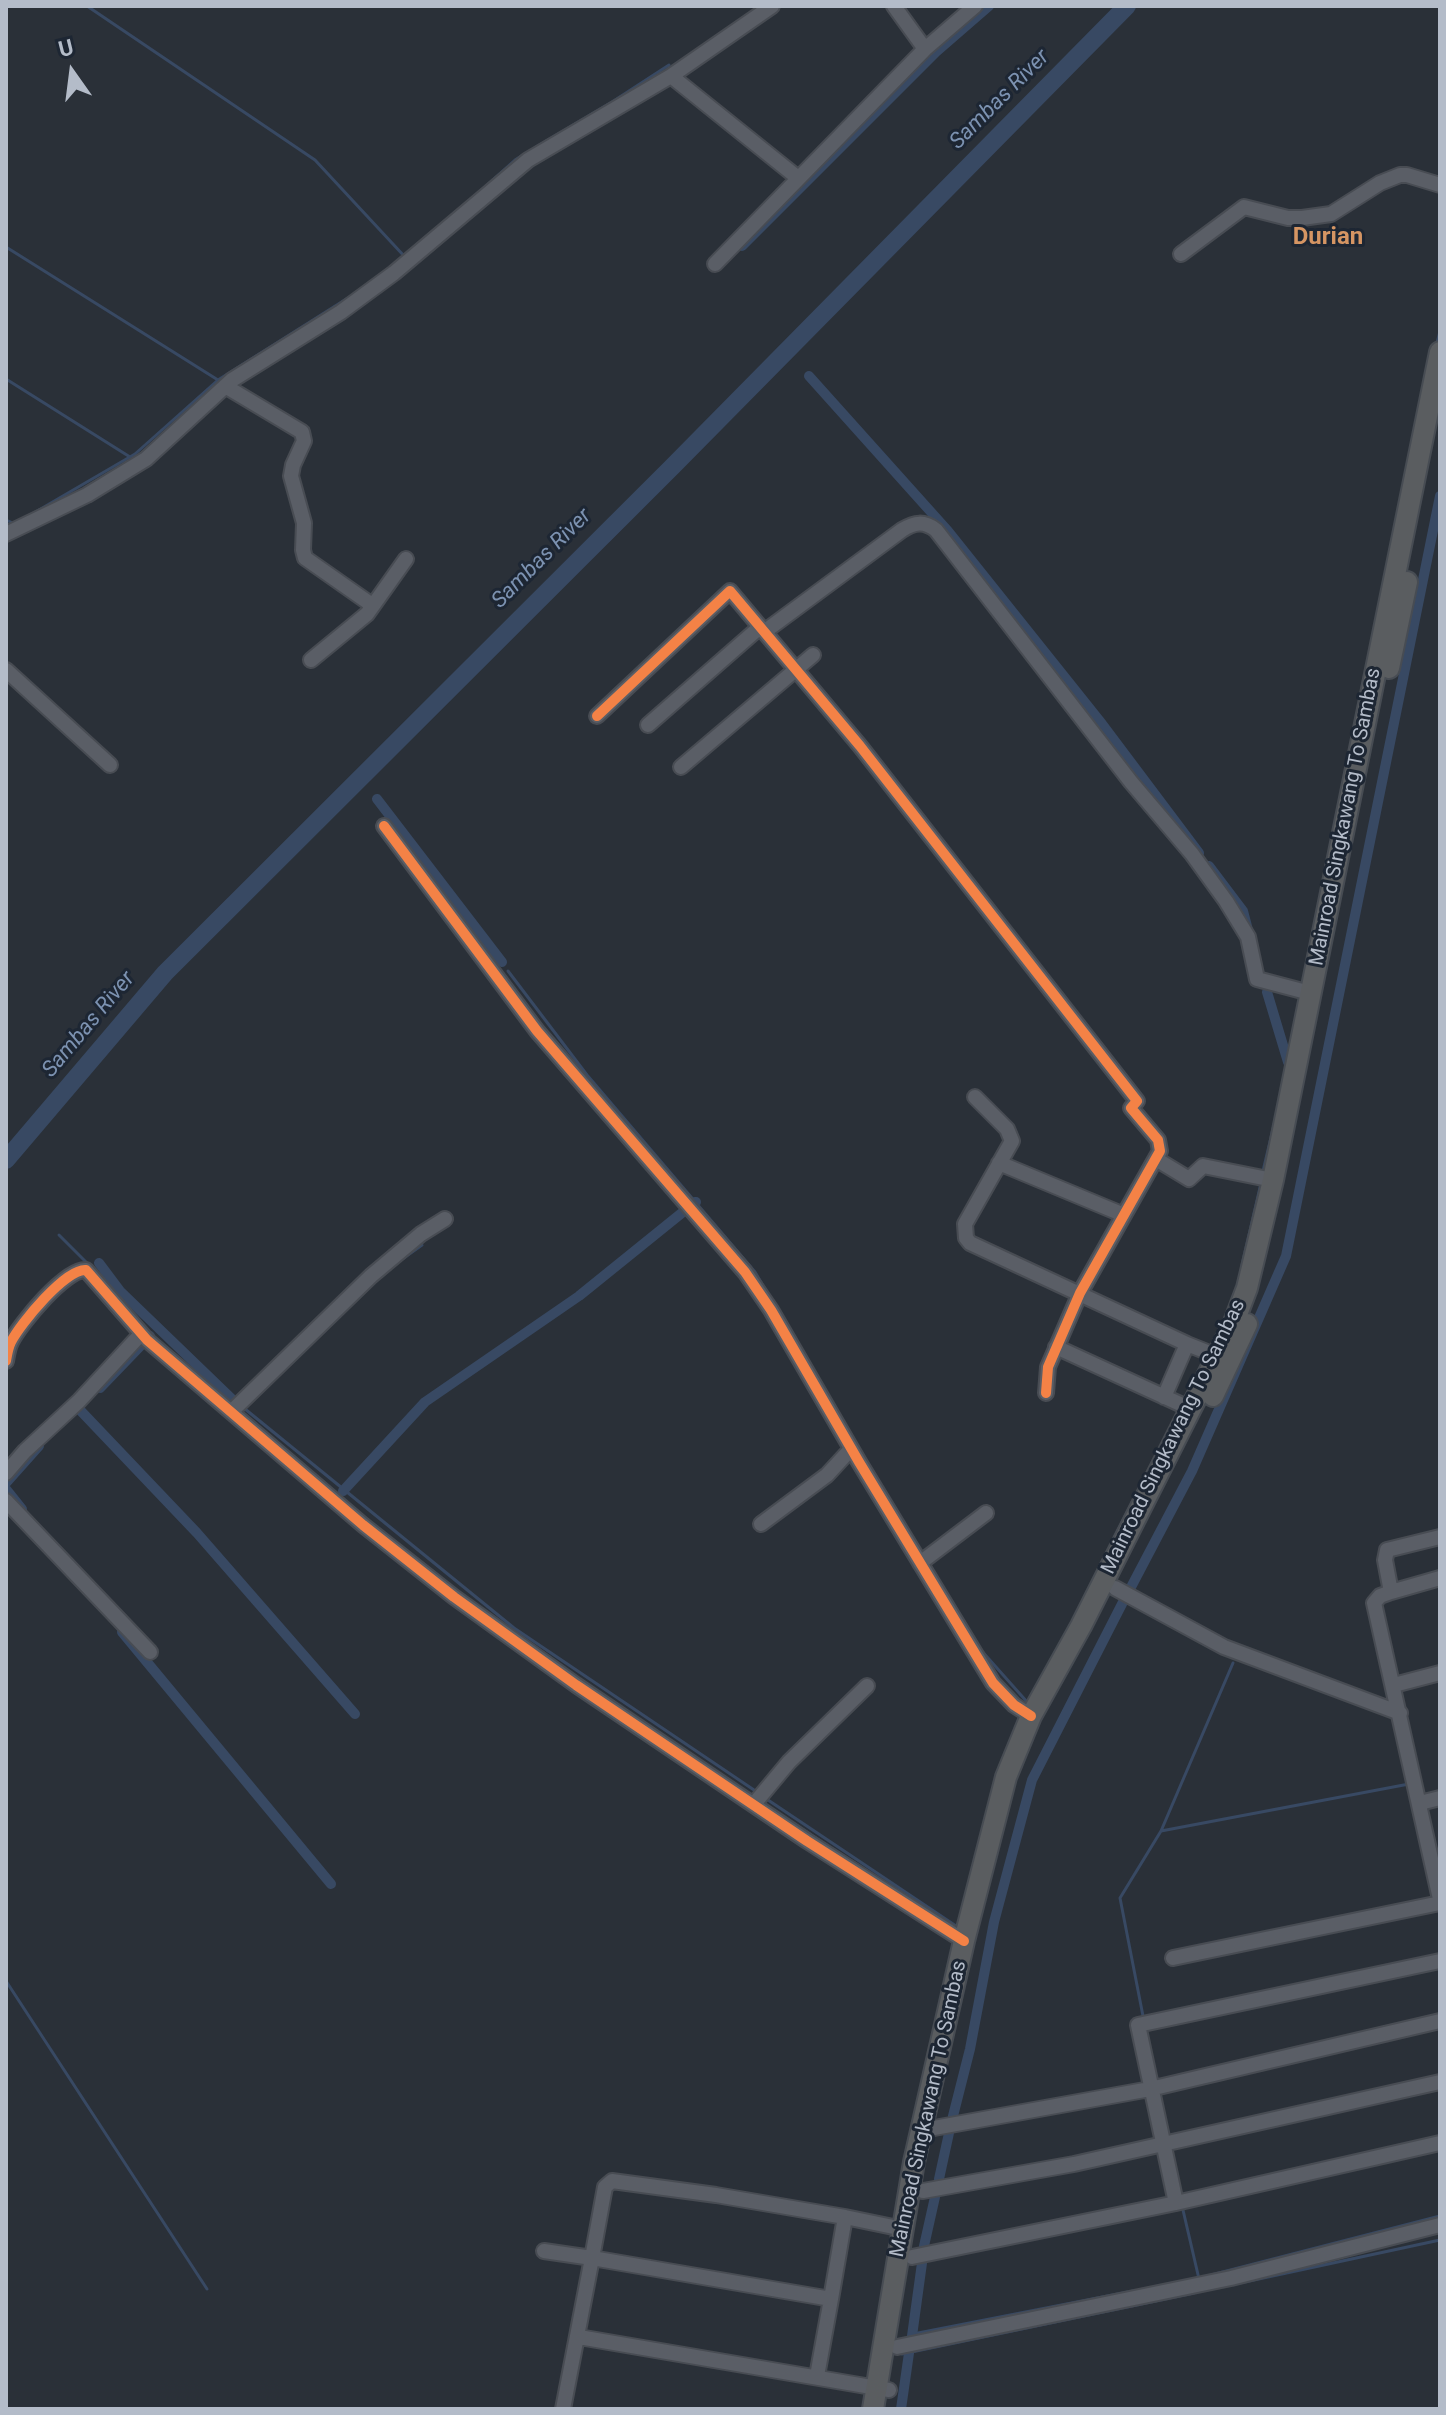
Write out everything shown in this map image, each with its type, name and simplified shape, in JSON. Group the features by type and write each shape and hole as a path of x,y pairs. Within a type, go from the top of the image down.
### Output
{"highway":[{"name":"Mainroad Singkawang To Sambas","path":"884,2395 914,2162 964,1941 1025,1758 1115,1588 1134,1534 1233,1325 1247,1288 1306,1043 1436,418 1440,352"},
{"name":"Mainroad Singkawang To Sambas","path":"873,2409 884,2395 897,2347 934,2128 1006,1777 1031,1716 1230,1362 1256,1301 1284,1191 1306,1043 1310,993 1436,418"}],"street":[{"path":"8,531 87,495 138,465 225,386 247,369 341,312 394,273 528,160 671,76 772,6"},
{"path":"894,6 925,49"},
{"path":"715,264 959,12 975,6"},
{"path":"671,76 798,178"},
{"path":"1181,254 1244,207 1288,218 1302,218 1331,214 1380,183 1400,175 1440,185"},
{"path":"225,386 302,432 304,441 291,476 304,523 303,554 372,605"},
{"path":"648,725 762,629 902,530 918,523 928,524 1217,889 1248,937 1257,979 1310,993"},
{"path":"311,660 367,614 406,559"},
{"path":"597,716 730,591 860,746 1137,1101 1131,1108 1158,1140 1160,1151 1080,1293 1048,1367 1046,1393"},
{"path":"681,767 813,655"},
{"path":"6,670 110,765"},
{"path":"384,826 537,1031 745,1272 771,1310 993,1683 1014,1705 1031,1716"},
{"path":"975,1097 1012,1138 965,1224 966,1238 980,1249 1217,1356"},
{"path":"1156,1159 1189,1179 1203,1166 1273,1180"},
{"path":"999,1163 1124,1215"},
{"path":"231,1412 371,1276 421,1234 445,1219"},
{"path":"6,1361 16,1334 47,1296 83,1268 141,1334 363,1525 454,1597 576,1685 807,1841 964,1941"},
{"path":"6,1473 141,1334"},
{"path":"1164,1397 1187,1344"},
{"path":"1056,1347 1191,1409"},
{"path":"761,1524 827,1475 851,1449"},
{"path":"6,1501 150,1652"},
{"path":"920,1563 986,1513"},
{"path":"1391,1592 1385,1560 1387,1550 1440,1537"},
{"path":"1173,1958 1440,1901 1374,1603 1380,1596 1440,1578"},
{"path":"1115,1588 1224,1647 1400,1713"},
{"path":"1394,1685 1440,1673"},
{"path":"754,1804 789,1762 867,1686"},
{"path":"1420,1803 1440,1798"},
{"path":"1176,2203 1138,2025 1440,1961"},
{"path":"934,2128 1150,2089 1440,2021"},
{"path":"923,2191 1163,2145 1440,2082"},
{"path":"912,2257 1176,2203 1440,2143"},
{"path":"563,2409 605,2187 612,2181 716,2195 903,2229"},
{"path":"817,2376 845,2217"},
{"path":"897,2347 1231,2278 1440,2225"},
{"path":"544,2251 831,2299"},
{"path":"579,2337 817,2376 884,2395"}],"waterway":[{"path":"87,6 315,160 405,257"},
{"path":"742,246 936,52 989,6"},
{"name":"Sambas River","path":"6,1160 165,973 672,467 1127,6"},
{"path":"536,147 669,65"},
{"path":"468,202 526,153"},
{"path":"6,247 218,380"},
{"path":"32,514 135,454 218,380 351,296"},
{"path":"1437,343 1440,331"},
{"path":"809,376 948,531 1099,720 1199,853"},
{"path":"6,379 130,457"},
{"path":"1129,1591 1192,1471 1286,1256 1440,496"},
{"path":"6,520 15,524"},
{"path":"377,799 502,962"},
{"path":"1209,866 1243,911 1248,930"},
{"path":"508,971 587,1075 755,1272 768,1294"},
{"path":"1267,992 1288,1062"},
{"path":"1263,1171 1276,1116"},
{"path":"1242,1265 1261,1183"},
{"path":"343,1491 425,1402 579,1296 683,1212"},
{"path":"59,1235 89,1265"},
{"path":"394,1265 422,1245"},
{"path":"99,1263 120,1291 232,1399"},
{"path":"279,1375 348,1308"},
{"path":"100,1388 150,1336"},
{"path":"79,1409 197,1533 355,1714"},
{"path":"245,1409 514,1628 754,1790"},
{"path":"6,1483 39,1446"},
{"path":"1111,1544 1140,1487"},
{"path":"6,1489 22,1509"},
{"path":"953,2116 970,2049 994,1922 1032,1780 1123,1602"},
{"path":"122,1632 331,1884"},
{"path":"980,1649 1028,1703"},
{"path":"1233,1663 1161,1831 1409,1784"},
{"path":"768,1800 959,1926"},
{"path":"764,1804 862,1868"},
{"path":"1143,2016 1120,1898 1161,1831"},
{"path":"967,1891 976,1856"},
{"path":"6,1981 207,2289"},
{"path":"939,2179 949,2133"},
{"path":"924,2246 935,2197"},
{"path":"1183,2210 1199,2279"},
{"path":"1211,2275 1440,2216"},
{"path":"1240,2283 1440,2240"},
{"path":"912,2336 922,2263"},
{"path":"913,2334 1133,2291"},
{"path":"902,2354 1194,2293"},
{"path":"901,2409 909,2353"}],"cycle path":[{"path":"597,716 730,591 860,746 1137,1101 1131,1108 1158,1140 1160,1151 1080,1293 1048,1367 1046,1393"},
{"path":"384,826 537,1031 745,1272 771,1310 993,1683 1014,1705 1031,1716"},
{"path":"6,1361 11,1342 33,1311 67,1278 86,1270 147,1340 363,1525 454,1597 576,1685 807,1841 964,1941"}],"district":[{"name":"Durian","path":"1328,238"}]}
